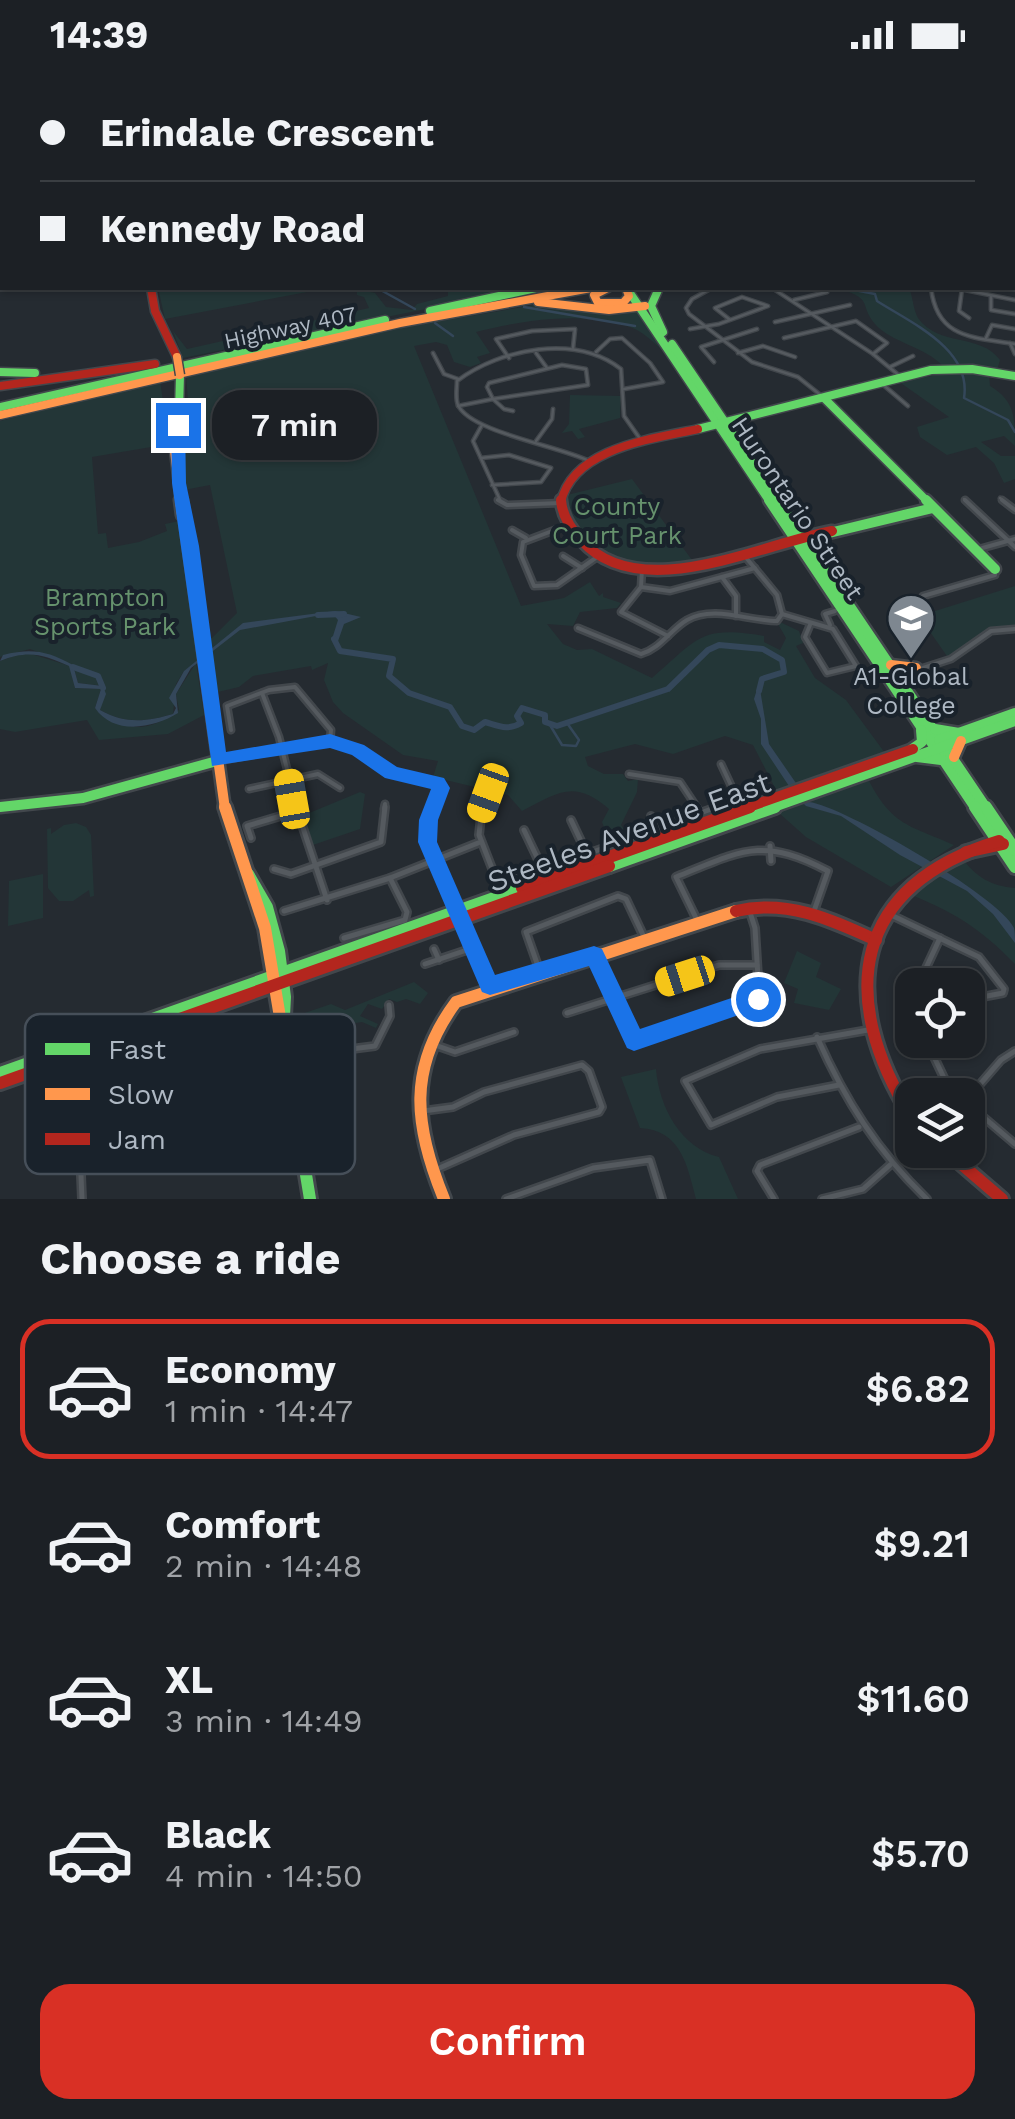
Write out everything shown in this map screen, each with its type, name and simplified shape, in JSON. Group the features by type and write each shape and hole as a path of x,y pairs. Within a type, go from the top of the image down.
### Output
{"main road":[{"path":"151,290 155,311 177,357 180,376 173,442 228,824 264,928 283,1014"},
{"path":"430,311 527,290"},
{"name":"Highway 407","path":"0,407 250,349 542,290"},
{"name":"Highway 407","path":"0,417 443,315 580,290"},
{"path":"604,290 594,295 598,303 625,302 628,290"},
{"name":"Hurontario Street","path":"630,290 663,332 797,538 1006,844 1015,868"},
{"path":"658,290 651,306 663,332"},
{"path":"443,315 536,302 604,310 643,306"},
{"name":"Hurontario Street","path":"643,306 722,423"},
{"path":"0,386 250,349"},
{"path":"934,508 767,544 678,568 642,570 597,557 568,526 561,503 568,483 589,461 643,443 901,377 959,369 1015,376"},
{"path":"0,372 91,372"},
{"path":"824,398 996,569"},
{"name":"Hurontario Street","path":"797,538 887,663 892,677"},
{"path":"887,663 916,668"},
{"name":"Steeles Avenue East","path":"183,1014 1014,718"},
{"path":"924,724 960,737 950,762 915,753 923,739 924,724"},
{"path":"0,806 35,807 92,798 218,761"},
{"path":"895,1084 868,1030 863,983 888,914 904,887 926,873 965,852 1006,844"},
{"path":"247,873 254,878 267,907 277,959 278,1014"},
{"path":"444,1199 421,1144 417,1078 456,1001 490,986 646,941 748,906 800,907 876,940"},
{"name":"Steeles Avenue East","path":"190,1014 253,993 295,970 459,916"},
{"path":"277,959 295,970"},
{"path":"253,993 275,1001"},
{"name":"Steeles Avenue East","path":"0,1074 25,1067"},
{"name":"Steeles Avenue East","path":"0,1083 25,1073"},
{"path":"966,1168 1002,1199"},
{"path":"306,1174 310,1199"}],"street":[{"path":"708,290 692,299 686,308 738,353 752,362 798,377 824,398"},
{"path":"776,290 901,377"},
{"path":"930,290 930,309 938,322 1012,343 1015,354"},
{"path":"962,290 959,311 968,318"},
{"path":"966,290 1015,300"},
{"path":"794,300 827,292"},
{"path":"690,329 706,327 768,306 752,296 729,299 715,308 729,319"},
{"path":"991,296 991,310 1015,314"},
{"path":"775,322 850,305"},
{"path":"784,338 859,322 887,344 872,354"},
{"path":"986,338 992,325 1015,329"},
{"path":"509,358 496,339 532,330 575,328 574,348"},
{"path":"714,362 702,346 757,328"},
{"path":"596,352 612,338 624,339 663,382 624,389"},
{"path":"738,353 762,346 795,357"},
{"path":"589,461 536,440 482,425 458,406 454,392 458,379 477,366 509,358 574,348 596,352 617,364 624,375 624,416 643,443"},
{"path":"433,352 444,374 458,379"},
{"path":"536,353 547,368"},
{"path":"890,367 914,356"},
{"path":"458,406 494,400 589,383 584,368 547,368 491,382 487,387 494,400 499,407 512,411"},
{"path":"881,383 908,406"},
{"path":"536,440 552,419 552,409"},
{"path":"482,425 472,440 502,504 561,503"},
{"path":"481,458 509,455 552,468 541,482 492,486"},
{"path":"1000,498 1015,510"},
{"path":"964,499 1015,547"},
{"path":"512,530 526,538 568,526"},
{"path":"526,538 521,555 536,587 557,585 597,557"},
{"path":"974,550 1015,539"},
{"path":"741,551 779,598 782,614"},
{"path":"563,556 582,568"},
{"path":"641,587 670,591 755,568"},
{"path":"923,596 995,575 996,569"},
{"path":"642,570 641,587 620,612 668,636"},
{"path":"722,577 736,596 736,616"},
{"path":"812,624 805,637 827,673 856,666 824,614 835,611"},
{"path":"578,628 641,654 654,650 696,616 736,616 773,622 782,614"},
{"path":"782,614 832,630"},
{"path":"812,624 828,621"},
{"path":"892,677 951,659 991,632 1015,630"},
{"path":"231,730 227,706 262,693 299,688 313,713 332,730 330,741"},
{"path":"262,693 282,748 294,812 310,866 327,900"},
{"path":"218,761 330,741 358,750 392,772 439,784 427,826 427,842 490,986"},
{"path":"488,793 476,828 478,843 500,881 510,882 734,799 721,764"},
{"path":"248,789 320,774 340,788"},
{"path":"630,774 680,782 701,814"},
{"path":"274,869 288,874 380,842 385,804"},
{"path":"251,838 247,826 294,812"},
{"path":"652,816 656,831"},
{"path":"571,820 587,854"},
{"path":"524,830 543,870"},
{"path":"284,911 390,878 478,843"},
{"path":"770,846 771,861"},
{"path":"699,924 676,877 770,846 828,871 814,911"},
{"path":"344,938 405,920 407,912 390,878"},
{"path":"540,971 524,937 526,932 618,896 626,899 646,941"},
{"path":"594,956 634,1041 756,1001 756,928 748,906"},
{"path":"888,914 984,960 1004,989 985,998"},
{"path":"926,968 940,938"},
{"path":"425,964 474,948"},
{"path":"434,949 439,960"},
{"path":"566,1013 718,965 757,966"},
{"path":"355,1049 375,1046 390,1016 389,1005"},
{"path":"839,1086 777,1096 711,1125 685,1085 692,1076 760,1049 868,1030"},
{"path":"432,1044 455,1052 514,1032"},
{"path":"818,1037 860,1127 890,1165 927,1199"},
{"path":"985,1082 992,1068 1015,1052"},
{"path":"418,1112 453,1106 484,1092 582,1065 590,1070 602,1107 592,1114 514,1135 431,1172"},
{"path":"985,1117 1015,1144"},
{"path":"774,1199 757,1171 760,1165 860,1127"},
{"path":"506,1199 592,1168 650,1160 662,1199"},
{"path":"822,1199 863,1189 890,1165"}],"green space":[{"path":"158,290 317,290 165,319"},
{"path":"357,290 375,293 386,307 412,310 417,304 448,296 448,290 520,290 183,358 173,331 187,349 369,308"},
{"path":"844,290 910,290 916,314 926,327 992,352 1000,360 997,370 943,366 882,330 861,299"},
{"name":"Brampton Sports Park","path":"546,303 640,310 673,360 637,330 579,318 476,332 490,353 477,357 481,363 470,367 454,362 447,345 436,342 414,346 521,606 564,598 590,582 599,596 603,593 603,597 621,603 617,608 580,612 573,626 547,624 563,644 577,650 592,649 652,678 691,645 712,634 764,636 764,642 780,650 786,638 778,624 782,623 799,631 803,643 796,646 815,678 846,700 885,753 776,790 753,745 725,736 673,754 635,744 585,757 588,766 604,774 623,774 628,781 638,779 637,792 621,825 629,837 610,843 602,822 609,809 586,794 557,794 522,811 508,795 433,777 438,761 403,755 343,713 333,702 324,680 328,663 312,670 311,666 253,676 239,687 218,692 211,653 184,671 176,684 173,714 136,720 100,710 104,686 78,683 73,665 30,649 0,657 0,421 160,380 169,444 92,457 98,534 106,533 108,548 139,542 167,531 165,524 179,521 192,621 212,638 237,613 210,485 184,490 180,446 188,401 186,375 406,327"},
{"path":"965,371 989,374 990,386 1009,404 1015,446 1004,436 981,442 1001,456 1015,456 1015,479 1004,483 994,463 976,447 947,455 920,437 917,427 949,417 898,381"},
{"path":"570,395 621,396 620,418 579,429 585,437 578,439 572,431 562,433 569,424"},
{"name":"County Court Park","path":"632,479 692,560 630,564 601,553 579,531 568,510 567,495"},
{"path":"1015,586 1015,625 988,630 949,659 919,616"},
{"path":"25,652 70,666 75,688 101,689 95,708 117,722 137,727 157,723 179,710 176,694 196,663 204,715 168,734 99,740 87,720 15,732 0,729 0,661"},
{"path":"868,779 885,806 903,822 954,845 891,887 806,837 779,813"},
{"path":"360,792 365,794 360,829 310,846 302,816"},
{"path":"76,823 86,827 91,835 94,896 90,897 89,890 73,901 59,901 48,888 47,829 51,828 51,834 64,825"},
{"path":"962,858 985,879 1015,888 1015,964 965,922 906,893"},
{"path":"43,874 43,918 8,926 9,881"},
{"path":"797,951 821,963 816,977 841,989 829,1010 794,1003 798,989 784,983"},
{"path":"414,982 428,993 420,1004 389,999 382,1009 368,1004 360,1016 378,1024 376,1028 355,1023 355,1014 302,1014 331,1004 345,1010"},
{"path":"656,1069 662,1098 674,1124 694,1145 719,1157 738,1199 696,1199 685,1162 673,1142 654,1130 640,1128 621,1077"}],"water":[{"path":"335,611 361,617 344,624 336,647 333,636 338,620 332,613 240,630 191,668 176,694 178,713 135,727 103,717 95,708 101,689 75,688 69,666 35,655 0,661 3,655 23,652 55,657 73,665 78,683 103,686 106,694 100,710 127,720 154,719 173,714 176,708 169,698 184,671 243,623"},
{"path":"759,683 769,744 809,802 885,835 952,875 1002,914 1014,928 1015,943 993,914 967,891 900,855 841,816 806,806 795,795 761,744 761,719 754,699"}],"waterway":[{"path":"381,290 415,309"},
{"path":"854,290 875,294 877,301 936,339 959,365 964,398 1008,420 1015,432"},
{"path":"524,307 635,326"},
{"path":"435,323 453,336"},
{"path":"318,615 344,614"},
{"path":"334,639 340,651 393,659 389,676 409,693 450,707 462,726 474,730 485,722 503,727 521,723 517,716 522,708 545,715 545,722 557,726 668,689 708,650 719,645 763,649 782,660 784,672 762,679 759,691"},
{"path":"73,667 98,676 103,688"},
{"path":"550,725 562,745 576,746 579,740 567,723"}],"traffic: fast":[{"path":"430,311 527,290"},
{"path":"628,290 1015,867"},
{"path":"658,290 651,306 663,332"},
{"path":"0,407 385,320"},
{"path":"672,344 1015,850"},
{"path":"698,429 931,370 972,369 1015,376"},
{"path":"0,372 35,373"},
{"path":"179,412 180,375"},
{"path":"825,399 995,569"},
{"path":"829,533 933,508"},
{"path":"939,740 1015,713"},
{"path":"609,866 1015,721"},
{"path":"935,729 959,733"},
{"path":"912,749 922,742 921,730"},
{"path":"917,757 941,760"},
{"path":"0,807 83,798 217,761"},
{"path":"248,874 274,928 283,974 285,1014"},
{"path":"166,1014 522,888"},
{"path":"0,1073 25,1064"},
{"path":"306,1174 310,1199"}],"traffic: slow":[{"path":"0,415 400,323 580,290"},
{"path":"604,290 594,295 598,303 623,303 629,296 627,290"},
{"path":"538,302 609,310 645,306"},
{"path":"177,357 180,375"},
{"path":"179,411 173,442 182,515"},
{"path":"181,494 227,820 265,928 279,1014"},
{"path":"891,665 916,668"},
{"path":"954,757 961,741"},
{"path":"444,1199 426,1149 419,1098 428,1049 456,1002 736,911"}],"traffic: jam":[{"path":"151,290 155,311 177,357"},
{"path":"0,386 155,364"},
{"path":"698,429 629,446 580,469 565,485 560,504 570,527 586,546 623,567 673,569 832,531"},
{"path":"522,888 913,749"},
{"path":"895,1090 878,1053 867,1009 870,962 878,937 898,899 924,872 957,855 999,841"},
{"path":"966,852 1003,844"},
{"path":"194,1014 609,866"},
{"path":"736,911 790,908 876,940"},
{"path":"0,1083 25,1074"},
{"path":"966,1168 1002,1199"}],"place":[{"name":"A1-Global College","path":"911,660"}],"route":[{"path":"178,425 179,483 191,546 218,761 330,741 358,750 392,772 437,783 440,788 428,820 427,842 490,986 594,956 634,1041 758,999"}]}
